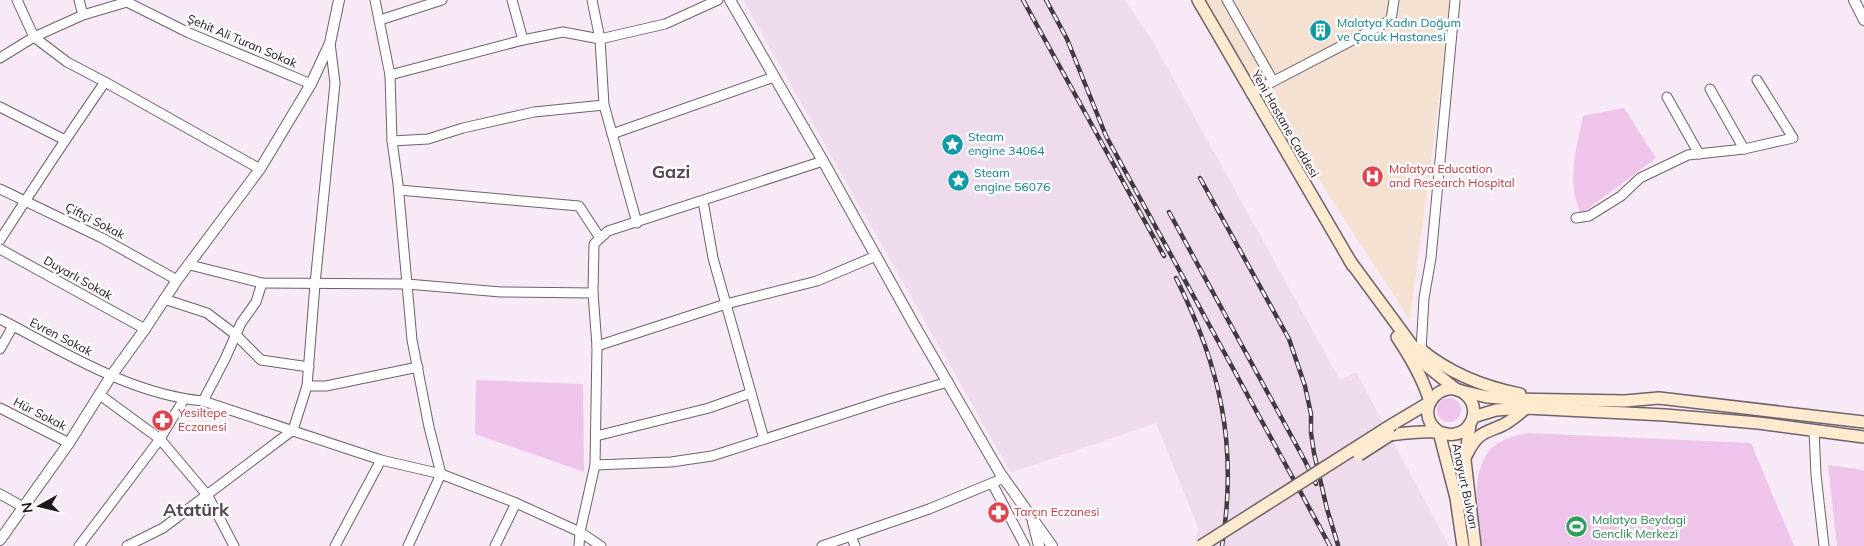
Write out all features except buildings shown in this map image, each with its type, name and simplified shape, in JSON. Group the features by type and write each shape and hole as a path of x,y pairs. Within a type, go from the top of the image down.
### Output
{"main road":[{"name":"Yeni Hastane Caddesi","path":"1198,0 1350,261 1415,364 1426,387 1430,402"},
{"name":"Yeni Hastane Caddesi","path":"1350,261 1428,367 1457,390"},
{"path":"1405,336 1421,350 1453,372 1508,392 1544,400"},
{"path":"1214,546 1391,429 1430,402 1438,392 1444,390 1457,390 1487,397 1544,400 1625,401 1659,398 1864,422"},
{"path":"1457,390 1468,396 1472,403 1472,421"},
{"path":"1430,402 1428,416 1430,423 1439,432"},
{"path":"1464,460 1471,446 1483,432 1504,424 1526,408"},
{"path":"1201,546 1391,429 1413,432 1439,432 1454,435 1466,430 1472,421 1496,410 1526,408 1690,416 1864,437"},
{"name":"Anayurt Bulvarı","path":"1472,421 1464,460 1475,546"},
{"name":"Anayurt Bulvarı","path":"1439,432 1456,498 1463,546"}],"street":[{"path":"17,0 34,37 67,62 260,169"},
{"path":"79,0 82,15"},
{"path":"0,540 69,443 110,376 145,329 176,280 190,264 260,169 311,84 330,43 339,0"},
{"path":"375,0 390,75 392,141 412,340 429,427 441,474 408,546"},
{"path":"380,20 442,0"},
{"path":"512,0 523,40"},
{"path":"592,0 600,39 604,105 637,223"},
{"path":"390,75 523,40 563,32 600,39 665,24 718,0"},
{"path":"730,0 912,321 1004,478 1052,546"},
{"path":"1227,0 1273,82"},
{"path":"1251,93 1391,20 1394,0"},
{"path":"1421,350 1424,298 1431,258 1455,0"},
{"path":"1854,0 1864,20"},
{"name":"Şehit Ali Turan Sokak","path":"0,58 34,37 82,15 127,1 189,33 311,84"},
{"path":"127,546 164,528 293,430 307,386 309,367 315,284 335,83 330,43"},
{"path":"612,134 774,77"},
{"path":"1576,218 1589,216 1621,196 1640,178 1688,155 1744,149 1793,138 1757,80"},
{"path":"0,240 105,82"},
{"path":"1710,89 1744,149"},
{"path":"1667,97 1698,154"},
{"path":"392,141 428,139 534,112 604,105"},
{"path":"0,107 65,140"},
{"path":"579,546 580,532 595,465 597,346 593,293 594,244 608,231 823,161"},
{"name":"Çiftçi Sokak","path":"0,189 102,238 176,280"},
{"path":"398,190 579,206 600,238"},
{"path":"703,201 713,258 764,439"},
{"name":"Duyarlı Sokak","path":"0,249 145,329"},
{"path":"597,346 726,304 817,281 876,256"},
{"path":"190,264 262,283 407,284 501,292 593,293"},
{"path":"203,401 241,322 256,302 262,283"},
{"path":"164,299 207,313 236,335 261,360 309,367"},
{"name":"Evren Sokak","path":"0,319 110,376 184,399 203,401 381,460 441,474 516,502 580,532 601,546"},
{"path":"0,349 13,326"},
{"path":"307,386 326,386 418,367"},
{"path":"595,465 634,464 712,456 948,382"},
{"path":"596,436 709,408 751,393"},
{"path":"100,395 160,439 208,496 234,546"},
{"path":"80,546 160,439 184,399"},
{"name":"Hür Sokak","path":"0,408 69,443"},
{"path":"1814,430 1816,474 1824,546"},
{"path":"335,546 381,460"},
{"path":"822,546 929,509 1004,478"},
{"path":"992,483 1025,546"},
{"path":"0,494 24,507"},
{"path":"495,546 516,502"},
{"path":"1032,517 1039,546"},
{"path":"574,546 580,532"},
{"path":"851,536 855,546"}],"shaded area":[{"path":"743,0 1124,0 1152,40 1340,380 1356,372 1449,546 1195,546 1198,527 1156,423 1011,473"},
{"name":"Malatya Education and Research Hospital","path":"1205,0 1452,0 1410,320 1223,32"},
{"path":"1624,108 1656,158 1581,214 1576,201 1573,177 1575,153 1583,116"},
{"path":"476,380 583,384 584,472 475,434"},
{"path":"1449,398 1458,401 1461,410 1458,419 1449,422 1440,419 1437,410 1440,401"},
{"path":"1527,433 1751,443 1794,546 1482,546 1477,484 1483,461 1489,451 1497,444"},
{"path":"1828,465 1864,470 1864,546 1837,546"}],"railway":[{"path":"1023,0 1164,256"},
{"path":"1046,0 1067,39 1106,136 1330,546"},
{"path":"1200,178 1289,339 1305,386 1311,414 1314,453 1327,509 1338,545"},
{"path":"1169,212 1316,484"},
{"path":"1176,278 1192,311 1204,344 1215,376 1222,408 1228,475 1222,546"}],"place":[{"name":"Malatya Kadın Doğum ve Çocuk Hastanesi","path":"1321,30"},
{"name":"Steam engine 34064","path":"952,144"},
{"name":"Malatya Education and Research Hospital","path":"1373,176"},
{"name":"Steam engine 56076","path":"958,180"},
{"name":"Yesiltepe Eczanesi","path":"162,420"},
{"name":"Tarçın Eczanesi","path":"998,512"},
{"name":"Malatya Beydagi Genclik Merkezi","path":"1576,527"}],"district":[{"name":"Gazi","path":"671,172"},
{"name":"Atatürk","path":"196,510"}]}
